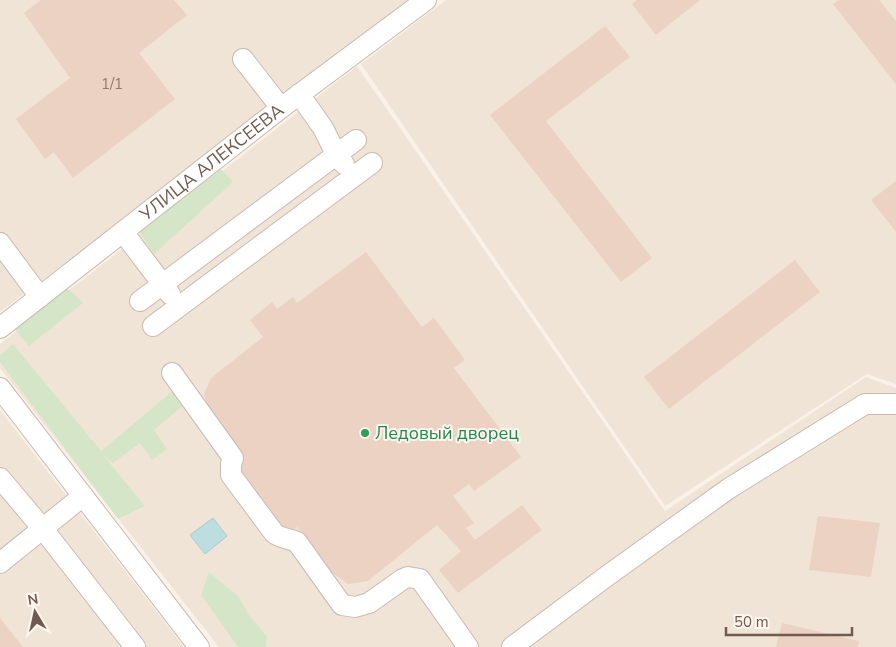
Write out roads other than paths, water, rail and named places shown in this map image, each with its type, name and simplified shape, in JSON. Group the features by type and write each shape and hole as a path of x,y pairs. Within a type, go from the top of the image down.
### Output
{"street":[{"name":"УЛИЦА АЛЕКСЕЕВА","path":"0,328 299,94 426,0"},
{"path":"243,59 281,108"},
{"path":"299,94 323,128 336,154 353,177"},
{"path":"140,301 356,140"},
{"path":"153,326 372,163"},
{"path":"123,232 179,307"},
{"path":"0,243 40,296"},
{"path":"172,373 233,458 231,476 274,533 279,537 292,539 297,542 342,605 355,607 369,603 408,577 420,580 468,647"},
{"path":"0,388 199,647"},
{"path":"512,647 728,489 865,404 896,404"},
{"path":"0,478 43,529 135,647"},
{"path":"0,563 83,496"}],"water":[{"path":"213,518 227,536 205,554 190,535"}],"place":[{"name":"Ледовый дворец","path":"365,433"}]}
